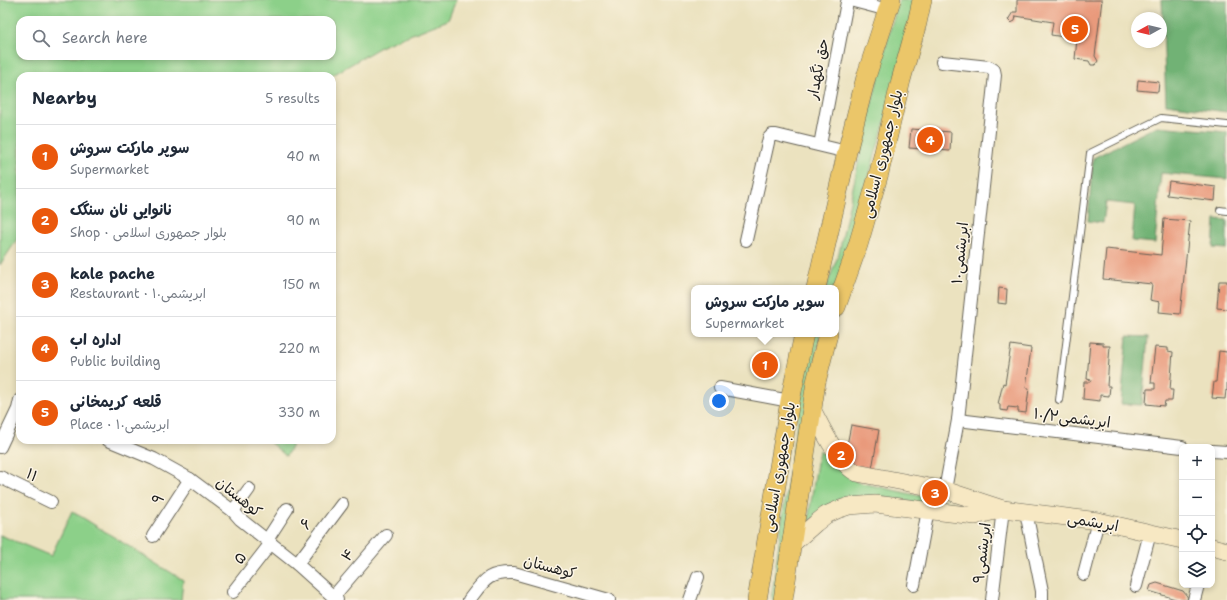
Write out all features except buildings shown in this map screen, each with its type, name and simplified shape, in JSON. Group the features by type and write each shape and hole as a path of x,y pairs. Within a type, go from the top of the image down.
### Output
{"main road":[{"name":"بلوار جمهوری اسلامی","path":"839,298 858,244 879,173 922,0"},
{"path":"817,285 866,77 881,4"},
{"name":"بلوار جمهوری اسلامی","path":"757,600 790,401 803,337"},
{"name":"بلوار جمهوری اسلامی","path":"783,600 816,382 827,337"},
{"path":"812,409 835,449 844,462 853,471 946,490 1003,509"},
{"path":"790,546 826,515 849,506 875,504 975,516 1003,509"},
{"name":"ابریشمی","path":"1003,509 1098,521 1179,539"},
{"path":"1215,548 1227,551"}],"street":[{"name":"حق نگهدار","path":"820,145 847,2 849,0 881,4"},
{"name":"ابریشمی۱۰","path":"942,62 989,67 994,70 995,75 958,420 946,490"},
{"path":"746,240 769,138 772,135 847,152"},
{"path":"720,388 790,401"},
{"path":"0,448 16,413"},
{"name":"۱۰/۲ابریشمی","path":"958,420 1179,447"},
{"name":"کوهستان","path":"118,444 154,459 190,479 233,511 240,519 297,564 335,598"},
{"path":"1215,451 1227,452"},
{"name":"۱۱","path":"0,477 51,502"},
{"name":"۹","path":"153,536 190,479"},
{"path":"233,511 249,489"},
{"name":"۶","path":"297,564 342,504"},
{"name":"۵","path":"233,592 269,542 287,509"},
{"name":"ابریشمی۹","path":"992,600 1003,509"},
{"path":"914,585 928,510"},
{"path":"1026,512 1042,590 1042,600"},
{"path":"1084,574 1098,521"},
{"path":"1136,586 1150,534"},
{"name":"۴","path":"335,598 386,535"},
{"name":"کوهستان","path":"469,600 487,578 503,573 514,573 609,600"},
{"path":"690,600 698,577"},
{"path":"1194,600 1197,588"}],"lane":[{"path":"1059,400 1090,153 1161,118 1227,125"},
{"path":"1220,210 1227,211"}],"green space":[{"path":"0,0 456,0 448,20 384,45 336,73 16,72 16,241 0,265"},
{"path":"899,0 915,0 891,101 837,285 827,285 839,253 867,122"},
{"path":"1162,0 1227,0 1227,112 1166,104 1164,48 1167,48 1167,12 1162,12"},
{"path":"1157,126 1227,132 1227,179 1161,173 1155,243 1132,241 1135,205 1106,202 1103,223 1088,221 1093,158"},
{"path":"1215,219 1227,220 1227,249 1213,248"},
{"path":"1127,336 1148,337 1142,405 1121,404"},
{"path":"813,337 820,337 777,600 771,600 784,506 807,361"},
{"path":"272,444 293,444 286,456"},
{"path":"819,450 857,482 978,509 882,499 808,521"},
{"path":"72,511 183,580 181,600 0,600 0,535 51,556"}],"place":[{"name":"قلعه کریمخانی","path":"1075,29"},
{"name":"اداره اب","path":"930,140"},
{"name":"سوپر مارکت سروش","path":"765,365"},
{"name":"نانوایی نان سنگک","path":"841,455"},
{"name":"kale pache","path":"935,493"}]}
